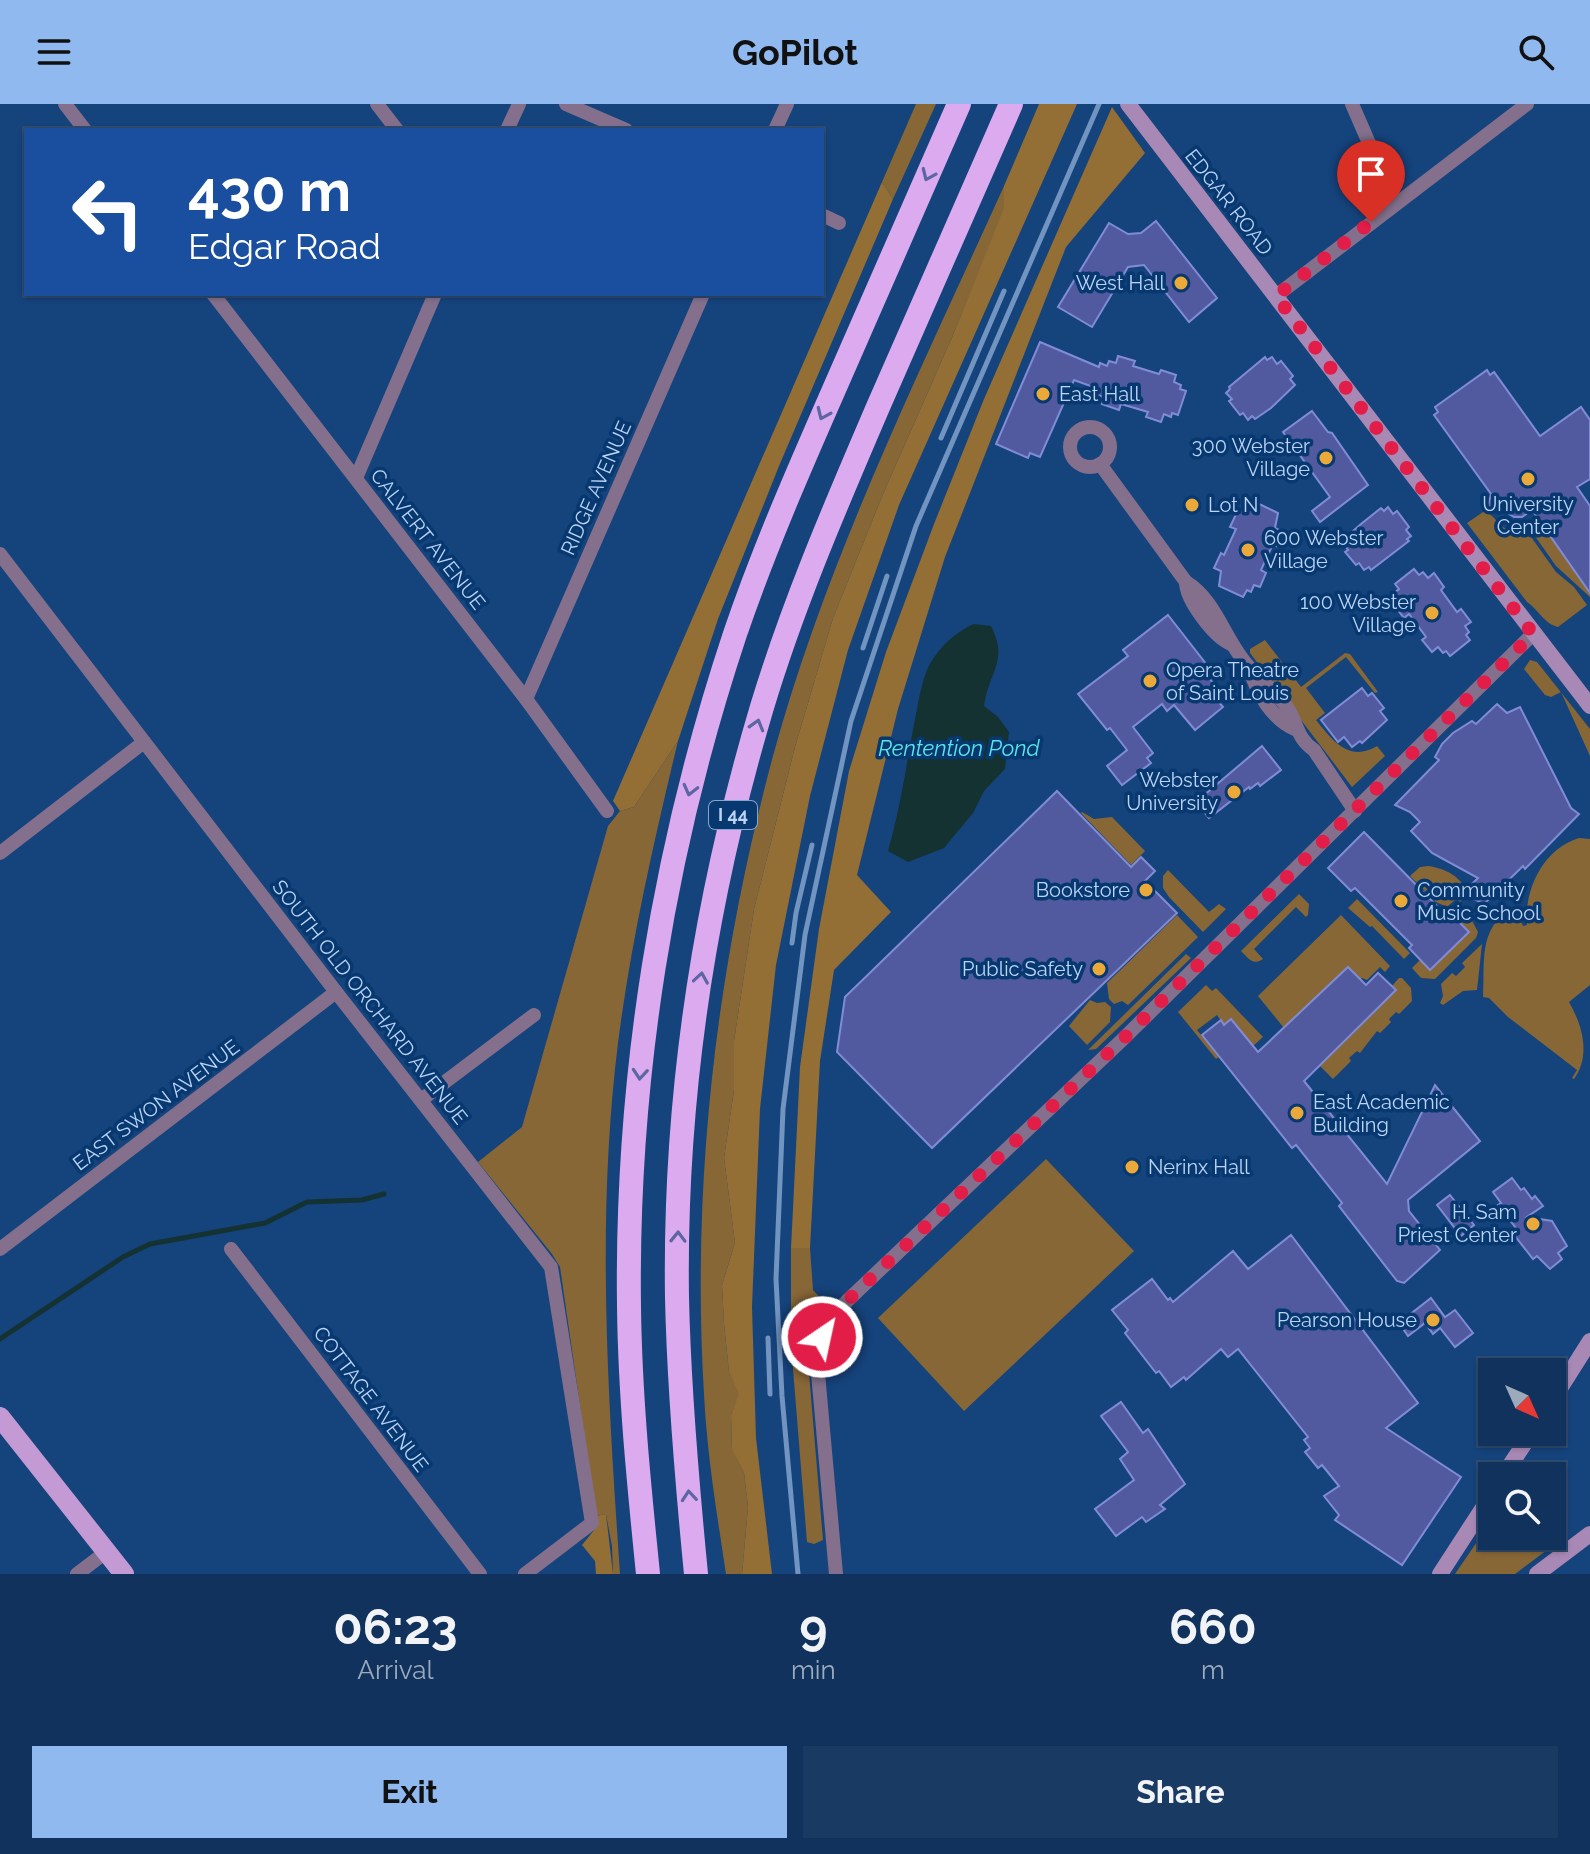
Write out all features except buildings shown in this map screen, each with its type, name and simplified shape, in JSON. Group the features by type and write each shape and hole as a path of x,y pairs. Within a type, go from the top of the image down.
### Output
{"highway":[{"name":"I 44","path":"648,1574 632,1391 630,1219 643,1046 671,876 713,707 758,570 959,104"},
{"name":"I 44","path":"696,1574 679,1379 678,1209 691,1038 721,869 763,706 819,544 1011,104"}],"main road":[{"path":"0,1417 124,1574"}],"street":[{"path":"65,104 83,128"},
{"path":"377,104 395,128"},
{"path":"508,128 519,104"},
{"path":"566,104 621,128"},
{"path":"776,128 787,104"},
{"path":"1352,104 1395,203"},
{"path":"1276,296 1527,104"},
{"name":"EDGAR ROAD","path":"1133,110 1590,706"},
{"path":"824,216 839,223"},
{"name":"CALVERT AVENUE","path":"215,296 526,699 607,811"},
{"path":"356,478 434,296"},
{"name":"RIDGE AVENUE","path":"526,699 702,296"},
{"path":"1100,464 1186,582 1195,587 1250,669 1264,679 1291,714 1295,729 1306,745 1314,750 1355,811"},
{"name":"SOUTH OLD ORCHARD AVENUE","path":"0,554 551,1267 592,1523 525,1574"},
{"path":"836,1574 817,1362 818,1348 831,1319 1533,634"},
{"path":"0,853 144,742"},
{"name":"EAST SWON AVENUE","path":"0,1249 336,992"},
{"path":"421,1100 534,1015"},
{"name":"COTTAGE AVENUE","path":"231,1249 480,1574"},
{"path":"1566,1379 1590,1341"},
{"path":"1440,1574 1478,1516"},
{"path":"1540,1573 1590,1534"},
{"path":"77,1574 106,1552"}],"shaded area":[{"path":"916,104 936,104 893,199 882,182"},
{"path":"1039,104 1077,104 899,505 848,650 810,796 776,965 760,1109 752,1307 756,1438 772,1574 742,1574 748,1507 744,1473 732,1450 731,1415 739,1394 729,1372 722,1285 735,1243 724,1158 734,1090 734,1041 754,909 795,747 833,618 1004,208 1004,186"},
{"path":"1112,107 1145,153 1066,247 945,557 898,709 857,875 891,912 834,970 820,1061 810,1248 791,1248 800,1067 819,929 849,771 886,652 934,524 984,399"},
{"path":"882,182 893,199 779,466 718,619 678,741 634,807 620,811 613,801"},
{"path":"1004,186 1005,208 833,618 795,747 754,909 734,1041 734,1090 724,1158 735,1243 722,1285 724,1324 729,1372 740,1394 731,1415 732,1449 744,1473 748,1507 742,1574 726,1574 705,1417 701,1233 713,1072 737,913 773,756 820,610 877,466"},
{"path":"1486,510 1508,530 1529,534 1556,572 1574,587 1587,605 1558,627 1545,620 1527,602 1467,523"},
{"path":"1540,522 1587,589 1590,587 1590,597 1556,566 1530,529"},
{"path":"1265,640 1301,687 1345,653 1350,654 1378,692 1375,693 1346,657 1306,688 1325,713 1316,720 1335,741 1350,751 1358,752 1377,746 1385,756 1352,787 1250,653 1250,649"},
{"path":"1530,660 1537,662 1561,692 1551,697 1545,695 1524,669"},
{"path":"1561,693 1590,729 1590,756"},
{"path":"678,741 629,967 611,1109 606,1308 620,1574 613,1574 606,1514 596,1516 560,1267 478,1162 522,1127 608,826 620,811 634,807"},
{"path":"1082,812 1094,819 1112,817 1145,851 1131,865"},
{"path":"1579,838 1590,839 1590,985 1569,1002 1583,1042 1582,1061 1574,1079 1577,1070 1508,1017 1489,998 1483,997 1485,947 1493,926 1511,908 1523,926 1527,925 1529,898 1538,872 1555,851"},
{"path":"1428,866 1452,874 1469,894 1447,907 1436,902 1410,876 1420,867"},
{"path":"1168,870 1209,912 1219,904 1226,909 1203,932 1163,888 1163,876"},
{"path":"1299,894 1309,904 1308,915 1306,917 1296,907 1254,949 1263,959 1256,962 1248,958 1241,951"},
{"path":"1357,899 1410,953 1404,959 1372,926 1348,908"},
{"path":"1177,915 1198,937 1128,1005 1122,1001 1114,1004 1109,999 1107,983"},
{"path":"1341,915 1390,966 1385,972 1380,967 1367,980 1362,978 1284,1028 1258,996"},
{"path":"1453,917 1470,917 1478,932 1476,938 1435,979 1421,978 1412,968 1420,960 1431,970 1468,932"},
{"path":"1482,944 1477,990 1463,991 1443,1005 1440,1003 1443,996 1441,984 1452,973 1456,976 1465,967 1462,963"},
{"path":"1186,954 1191,958 1096,1049 1088,1050"},
{"path":"1399,978 1411,988 1412,1001 1389,1019 1391,1022 1380,1033 1377,1031 1360,1053 1357,1051 1349,1058 1351,1061 1333,1079 1320,1066 1396,991 1392,986"},
{"path":"1206,985 1212,991 1216,988 1263,1037 1253,1046 1224,1025 1217,1015 1197,1030 1219,1057 1216,1059 1178,1012"},
{"path":"1090,1000 1105,1002 1111,1007 1110,1022 1087,1045 1069,1026"},
{"path":"1046,1159 1134,1251 964,1411 878,1318"},
{"path":"791,1248 810,1248 813,1290 829,1307 819,1322 808,1361 823,1540 814,1544 807,1542 791,1344"},
{"path":"606,1514 613,1574 596,1574 595,1561 582,1545 595,1529 596,1516"},
{"path":"1478,1540 1478,1550 1547,1550 1515,1574 1455,1574"}],"water":[{"name":"Rentention Pond","path":"974,624 991,626 996,638 998,657 984,706 998,717 1009,732 1005,769 984,791 973,813 944,848 908,862 888,851 923,683 931,663 947,642"}],"waterway":[{"path":"0,1339 123,1257 150,1244 265,1223 307,1202 362,1200 384,1194"}],"railway":[{"path":"798,1574 782,1396 776,1279 783,1109 805,935 851,721 916,526 1099,104"},
{"path":"941,438 1004,291"},
{"path":"863,648 887,576"},
{"path":"792,943 812,845"},
{"path":"768,1338 770,1394"}],"place":[{"name":"West Hall","path":"1181,283"},
{"name":"East Hall","path":"1043,394"},
{"name":"300 Webster Village","path":"1326,458"},
{"name":"University Center","path":"1528,479"},
{"name":"Lot N","path":"1192,505"},
{"name":"600 Webster Village","path":"1248,550"},
{"name":"100 Webster Village","path":"1432,613"},
{"name":"Opera Theatre of Saint Louis","path":"1150,681"},
{"name":"Webster University","path":"1234,792"},
{"name":"Bookstore","path":"1146,890"},
{"name":"Community Music School","path":"1401,901"},
{"name":"Public Safety","path":"1099,969"},
{"name":"East Academic Building","path":"1297,1113"},
{"name":"Nerinx Hall","path":"1132,1167"},
{"name":"H. Sam Priest Center","path":"1533,1224"},
{"name":"Pearson House","path":"1433,1320"}],"route":[{"path":"822,1337 831,1319 848,1300 1122,1040 1533,634 1276,296 1371,222"}]}
